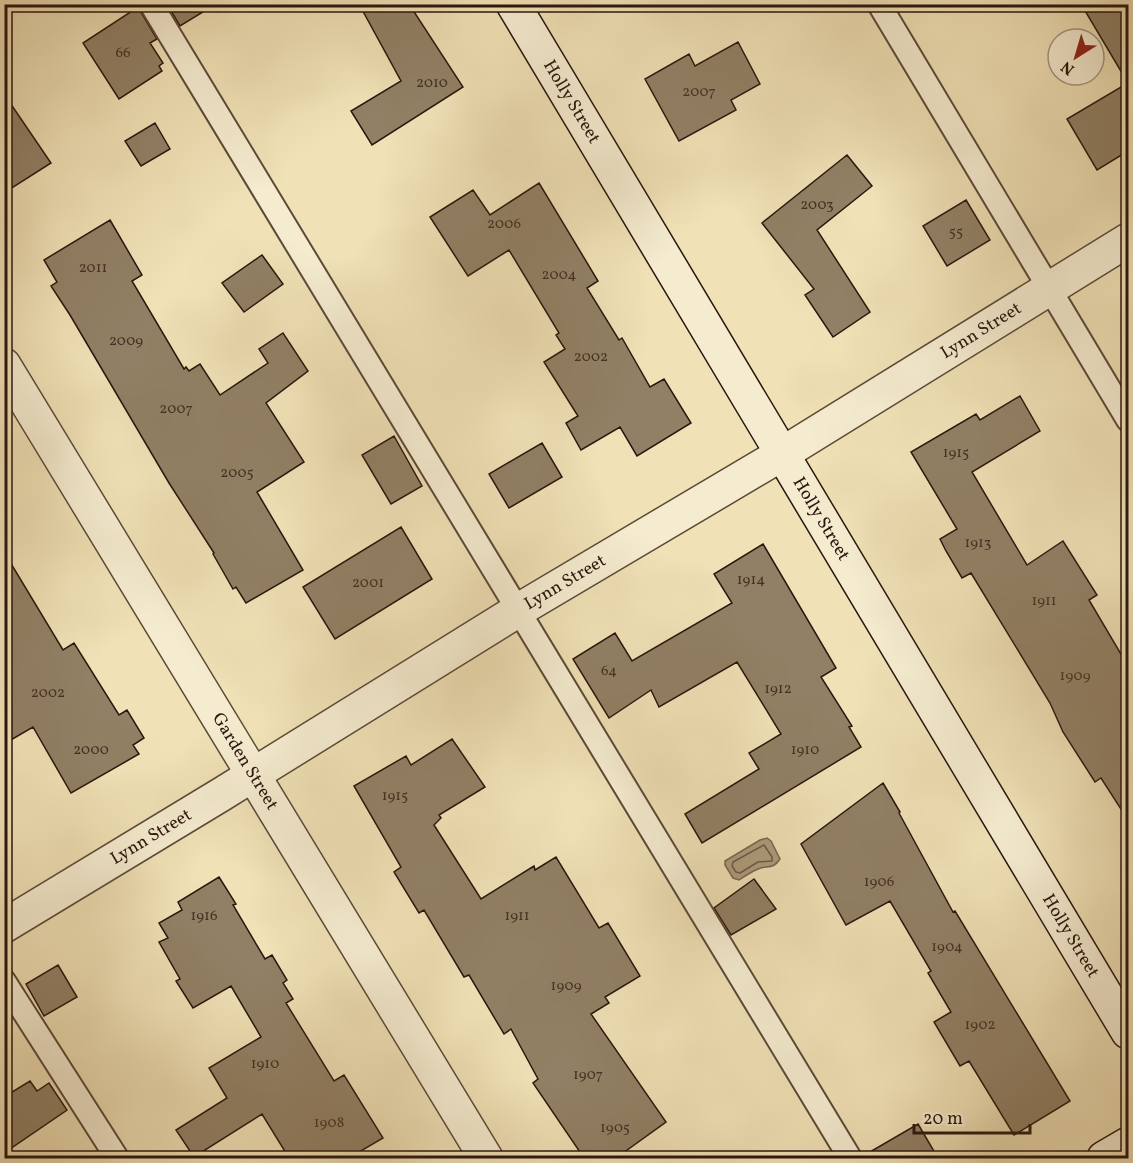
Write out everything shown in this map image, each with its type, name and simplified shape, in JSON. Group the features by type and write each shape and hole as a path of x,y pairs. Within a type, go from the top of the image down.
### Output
{"street":[{"name":"Holly Street","path":"513,4 1128,1032"},
{"name":"Lynn Street","path":"4,926 254,775 517,611 782,454 1128,240"},
{"name":"Garden Street","path":"4,364 486,1158"},
{"path":"1104,1158 1128,1144"}],"lane":[{"path":"151,4 850,1158"},
{"path":"879,4 1128,420"},
{"path":"4,981 117,1158"}],"water":[{"path":"767,838 771,841 780,859 772,866 755,870 739,880 733,878 725,861"}],"building":[{"path":"167,4 216,4 180,26"},
{"path":"359,4 409,4 463,87 372,145 351,111 401,81"},
{"path":"1081,4 1128,4 1128,83 1106,46 1106,27 1095,27"},
{"path":"138,7 157,39 150,43 163,63 159,66 162,71 119,99 83,43"},
{"path":"738,42 760,84 731,100 736,110 679,141 645,79 689,54 695,66"},
{"path":"1128,83 1128,151 1097,170 1067,119"},
{"path":"4,94 51,163 4,193"},
{"path":"155,123 170,149 141,166 125,141"},
{"path":"847,155 872,186 817,230 870,312 833,337 805,295 814,289 762,223"},
{"path":"539,183 598,281 587,288 619,340 622,338 650,387 664,379 691,423 637,456 620,427 581,450 566,423 578,416 544,362 565,349 556,335 559,333 509,250 468,276 430,217 473,190 490,215"},
{"path":"966,200 990,240 947,266 923,226"},
{"path":"110,220 142,275 132,281 184,369 186,367 189,371 200,364 220,395 268,363 259,349 283,333 308,371 266,403 304,462 257,492 303,570 246,603 236,587 233,589 214,553 169,483 51,286 57,282 44,260"},
{"path":"262,255 283,284 244,312 222,283"},
{"path":"1020,396 1040,431 972,472 1027,565 1063,541 1097,595 1089,600 1128,666 1128,820 1101,778 1095,782 1063,732 1050,703 971,573 962,578 946,551 940,539 957,529 911,452 976,414 980,420"},
{"path":"394,436 422,486 391,504 362,455"},
{"path":"542,443 562,477 509,508 489,474"},
{"path":"401,527 432,579 335,639 303,587"},
{"path":"763,544 836,668 821,677 852,726 849,727 861,747 702,843 685,814 759,769 749,753 781,734 737,662 659,707 651,690 609,718 573,659 615,633 632,661 732,603 714,574"},
{"path":"4,552 63,650 74,643 119,715 127,710 144,738 133,745 139,754 71,793 33,727 4,744"},
{"path":"452,739 485,787 439,815 441,818 434,825 481,899 534,866 535,870 556,857 599,928 608,923 640,976 605,997 609,1003 591,1014 666,1122 616,1158 584,1158 533,1083 538,1079 511,1029 504,1034 469,975 464,977 424,910 419,913 394,872 401,867 354,786 406,756 411,765"},
{"path":"883,783 953,912 955,911 1070,1101 1014,1135 969,1061 960,1066 934,1022 951,1012 928,973 931,971 890,901 846,925 801,844"},
{"path":"219,877 265,959 272,955 287,980 283,983 293,999 286,1003 334,1081 344,1075 383,1138 349,1158 289,1158 262,1114 194,1157 176,1130 227,1098 209,1068 261,1037 231,986 193,1008 176,981 180,979 159,942 168,938 159,923 182,910 178,902"},
{"path":"754,879 776,909 731,935 714,908"},
{"path":"58,965 77,997 44,1016 26,984"},
{"path":"30,1081 37,1091 49,1083 67,1110 4,1153 4,1097"},
{"path":"918,1124 938,1158 863,1158 863,1156"}]}
